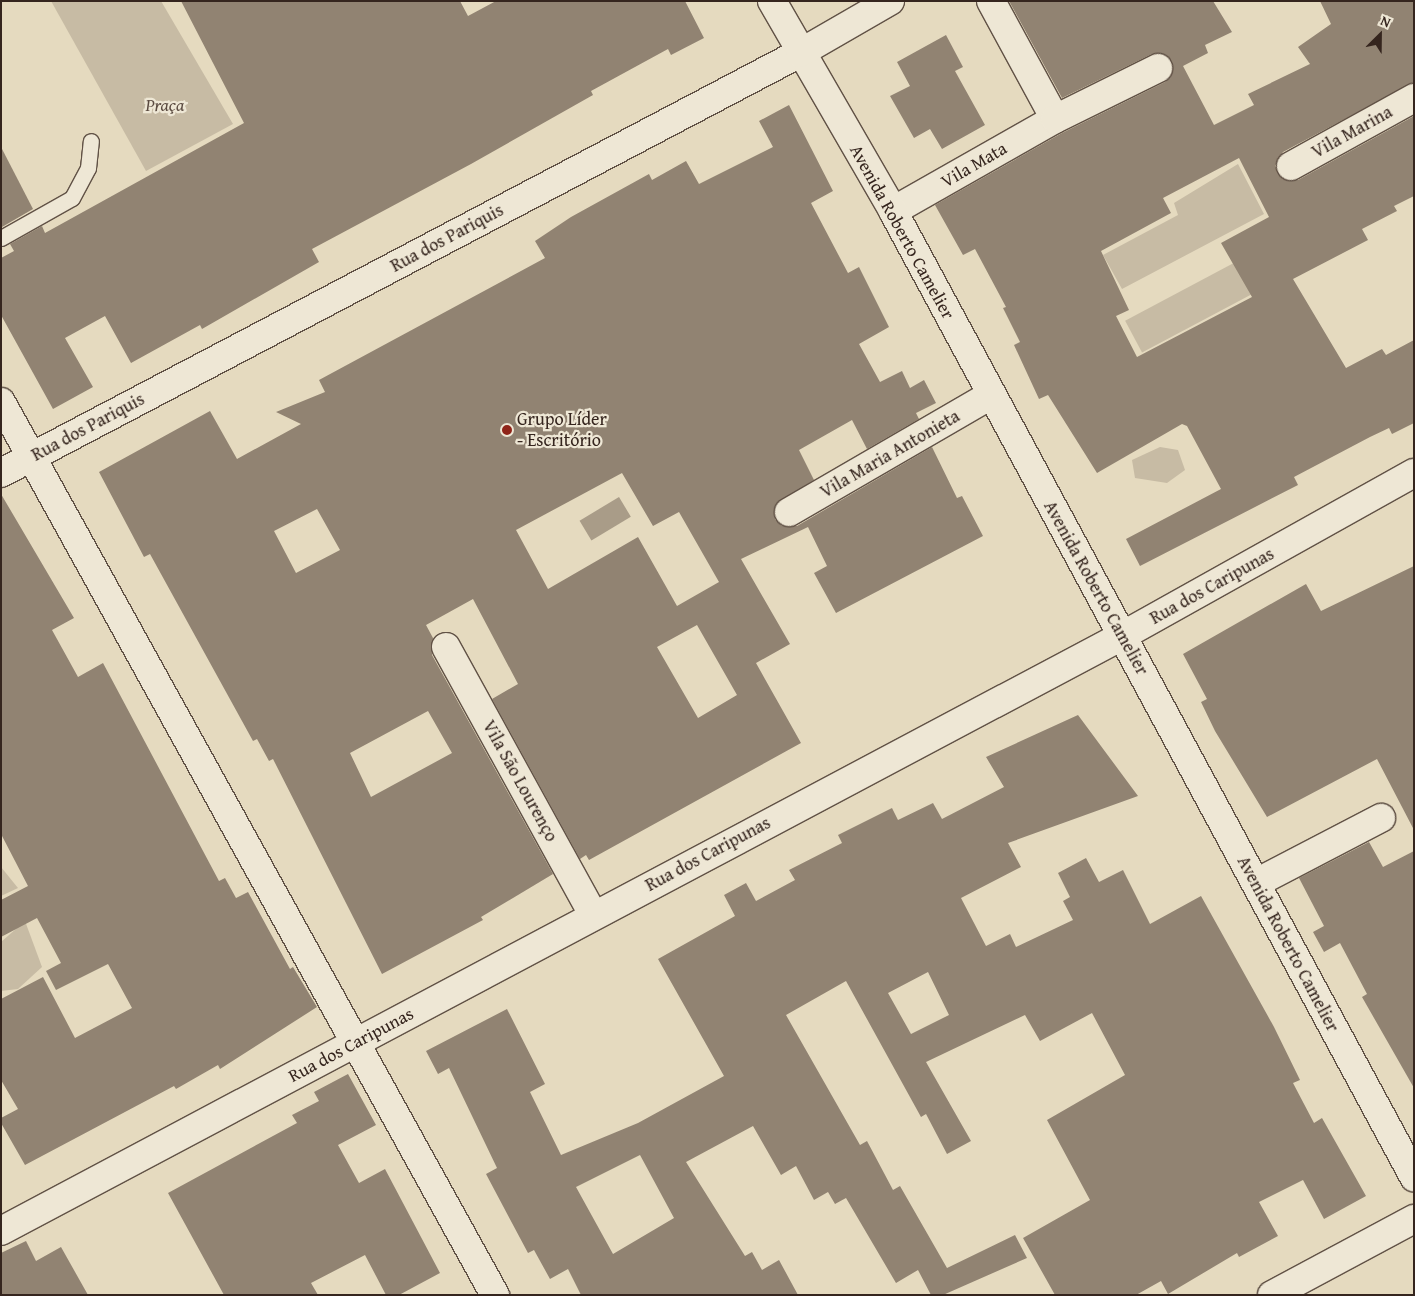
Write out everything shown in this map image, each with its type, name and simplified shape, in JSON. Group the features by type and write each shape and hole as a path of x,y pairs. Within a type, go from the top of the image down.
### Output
{"street":[{"name":"Avenida Roberto Camelier","path":"772,1 800,53 893,211 1414,1177"},
{"name":"Rua dos Pariquis","path":"1,473 800,53 890,1"},
{"path":"991,1 1055,119"},
{"name":"Vila Mata","path":"893,211 1055,119 1158,68"},
{"name":"Vila Marina","path":"1291,166 1414,98"},
{"name":"Vila Maria Antonieta","path":"789,512 991,395"},
{"path":"1,402 33,456 495,1295"},
{"name":"Rua dos Caripunas","path":"1,1231 593,914 1122,636 1414,473"},
{"name":"Vila São Lourenço","path":"446,647 593,914"},
{"path":"1256,883 1381,818"},
{"path":"1272,1295 1414,1219"}],"lane":[{"path":"1,238 72,198 88,168 91,141"}],"green space":[{"name":"Praça","path":"51,1 161,1 233,124 146,171"},
{"path":"1238,164 1264,214 1122,289 1103,255 1178,215 1174,203"},
{"path":"1277,240 1294,272 1142,353 1125,321"},
{"path":"1160,447 1178,450 1185,470 1167,483 1135,478 1132,460"},
{"path":"1,867 18,888 1,896"},
{"path":"25,921 42,967 18,989 1,991 1,942"}],"shaded area":[{"path":"619,497 631,517 591,540 580,521"}],"building":[{"path":"181,1 460,1 468,16 496,1 685,1 704,38 671,55 668,49 591,91 593,95 471,164 312,249 319,262 202,329 200,325 131,363 105,316 65,338 93,387 53,409 1,315 1,258 14,251 10,244 42,226 45,233 244,123"},
{"path":"1009,1 1213,1 1232,32 1205,45 1208,53 1183,66 1214,125 1254,105 1248,94 1310,64 1298,47 1331,24 1320,1 1414,1 1414,82 1283,152 1275,166 1283,179 1298,180 1414,116 1414,196 1394,206 1397,211 1362,229 1368,240 1293,279 1346,368 1382,349 1386,355 1414,340 1414,423 1392,434 1389,428 1370,437 1294,477 1298,485 1140,566 1126,539 1221,489 1187,426 1182,424 1097,473 1048,395 1039,399 1014,345 1020,342 1003,308 1006,307 975,249 963,255 935,205 1062,133 1165,82 1171,76 1172,62 1166,55 1152,54 1062,98","holes":["1239,158 1269,217 1221,243 1252,297 1137,357 1116,316 1129,310 1101,251 1171,213 1163,198"]},
{"path":"946,35 963,67 955,71 985,125 942,149 930,129 914,138 890,96 910,86 897,62"},
{"path":"789,105 833,191 811,203 848,273 859,267 889,327 859,344 880,382 902,371 910,388 924,380 936,403 916,413 919,419 867,449 852,420 799,450 814,480 776,504 775,519 782,526 797,526 932,447 957,498 962,496 983,536 836,613 814,573 827,566 808,527 741,559 790,644 756,663 801,743 589,860 586,855 580,859 492,699 518,684 473,599 426,625 433,638 432,655 553,874 481,917 483,920 382,974 273,759 269,761 257,739 253,741 150,554 144,557 99,472 210,411 237,459 301,424 276,412 325,392 319,380 545,258 535,241 571,217 649,174 652,180 686,161 699,184 773,147 759,121","holes":["622,473 653,526 679,512 719,582 677,606 638,537 548,589 516,530","317,509 340,550 296,573 274,531","697,625 737,695 698,718 657,647","428,711 452,753 371,797 350,753"]},
{"path":"1,147 33,209 2,227 1,226"},
{"path":"1,494 74,618 52,630 78,677 103,663 219,881 225,878 236,898 248,892 290,969 293,967 317,1007 220,1069 218,1065 176,1089 174,1086 25,1165 1,1123 1,1118 18,1109 1,1080 1,999 43,977 75,1038 132,1008 108,964 56,990 46,971 61,963 37,918 1,937 1,900 28,886 1,834"},
{"path":"1414,566 1414,830 1377,759 1267,817 1215,731 1201,702 1207,699 1183,654 1306,584 1321,611"},
{"path":"1078,715 1138,796 1008,843 1021,867 961,898 986,946 1010,934 1016,947 1073,920 1063,901 1070,897 1058,873 1086,858 1099,882 1123,870 1150,924 1201,896 1274,1027 1300,1080 1293,1083 1314,1123 1322,1118 1366,1196 1324,1219 1303,1180 1259,1202 1278,1236 1239,1257 1237,1253 1168,1294 1161,1281 1136,1295 1055,1295 1023,1238 1090,1200 1047,1120 1125,1075 1092,1013 1040,1041 1025,1015 926,1062 971,1141 947,1154 926,1114 921,1117 846,981 786,1015 860,1145 867,1141 893,1190 900,1186 947,1268 1015,1235 1027,1258 943,1295 931,1295 918,1270 896,1283 846,1198 835,1204 828,1192 814,1200 796,1166 781,1175 753,1126 686,1162 745,1256 752,1252 762,1270 779,1260 798,1295 581,1295 568,1269 550,1279 534,1250 528,1253 486,1174 497,1168 449,1068 438,1074 426,1051 507,1009 545,1084 530,1092 561,1155 638,1123 724,1076 658,959 735,916 724,895 746,883 756,901 795,880 789,870 842,843 838,835 892,808 898,820 933,803 942,819 1004,787 986,757","holes":["928,972 949,1015 911,1034 888,993","640,1155 674,1218 613,1254 576,1187"]},
{"path":"1369,842 1383,867 1414,851 1414,1088 1362,997 1367,994 1340,943 1324,952 1313,932 1324,926 1299,878"},
{"path":"348,1074 376,1125 338,1145 359,1183 385,1169 440,1273 399,1295 386,1295 365,1255 311,1283 318,1295 224,1295 168,1193 297,1123 292,1115 319,1101 314,1092"},
{"path":"26,1241 36,1261 61,1247 88,1295 1,1295 1,1253"}],"place":[{"name":"Grupo Líder - Escritório","path":"507,430"}]}
